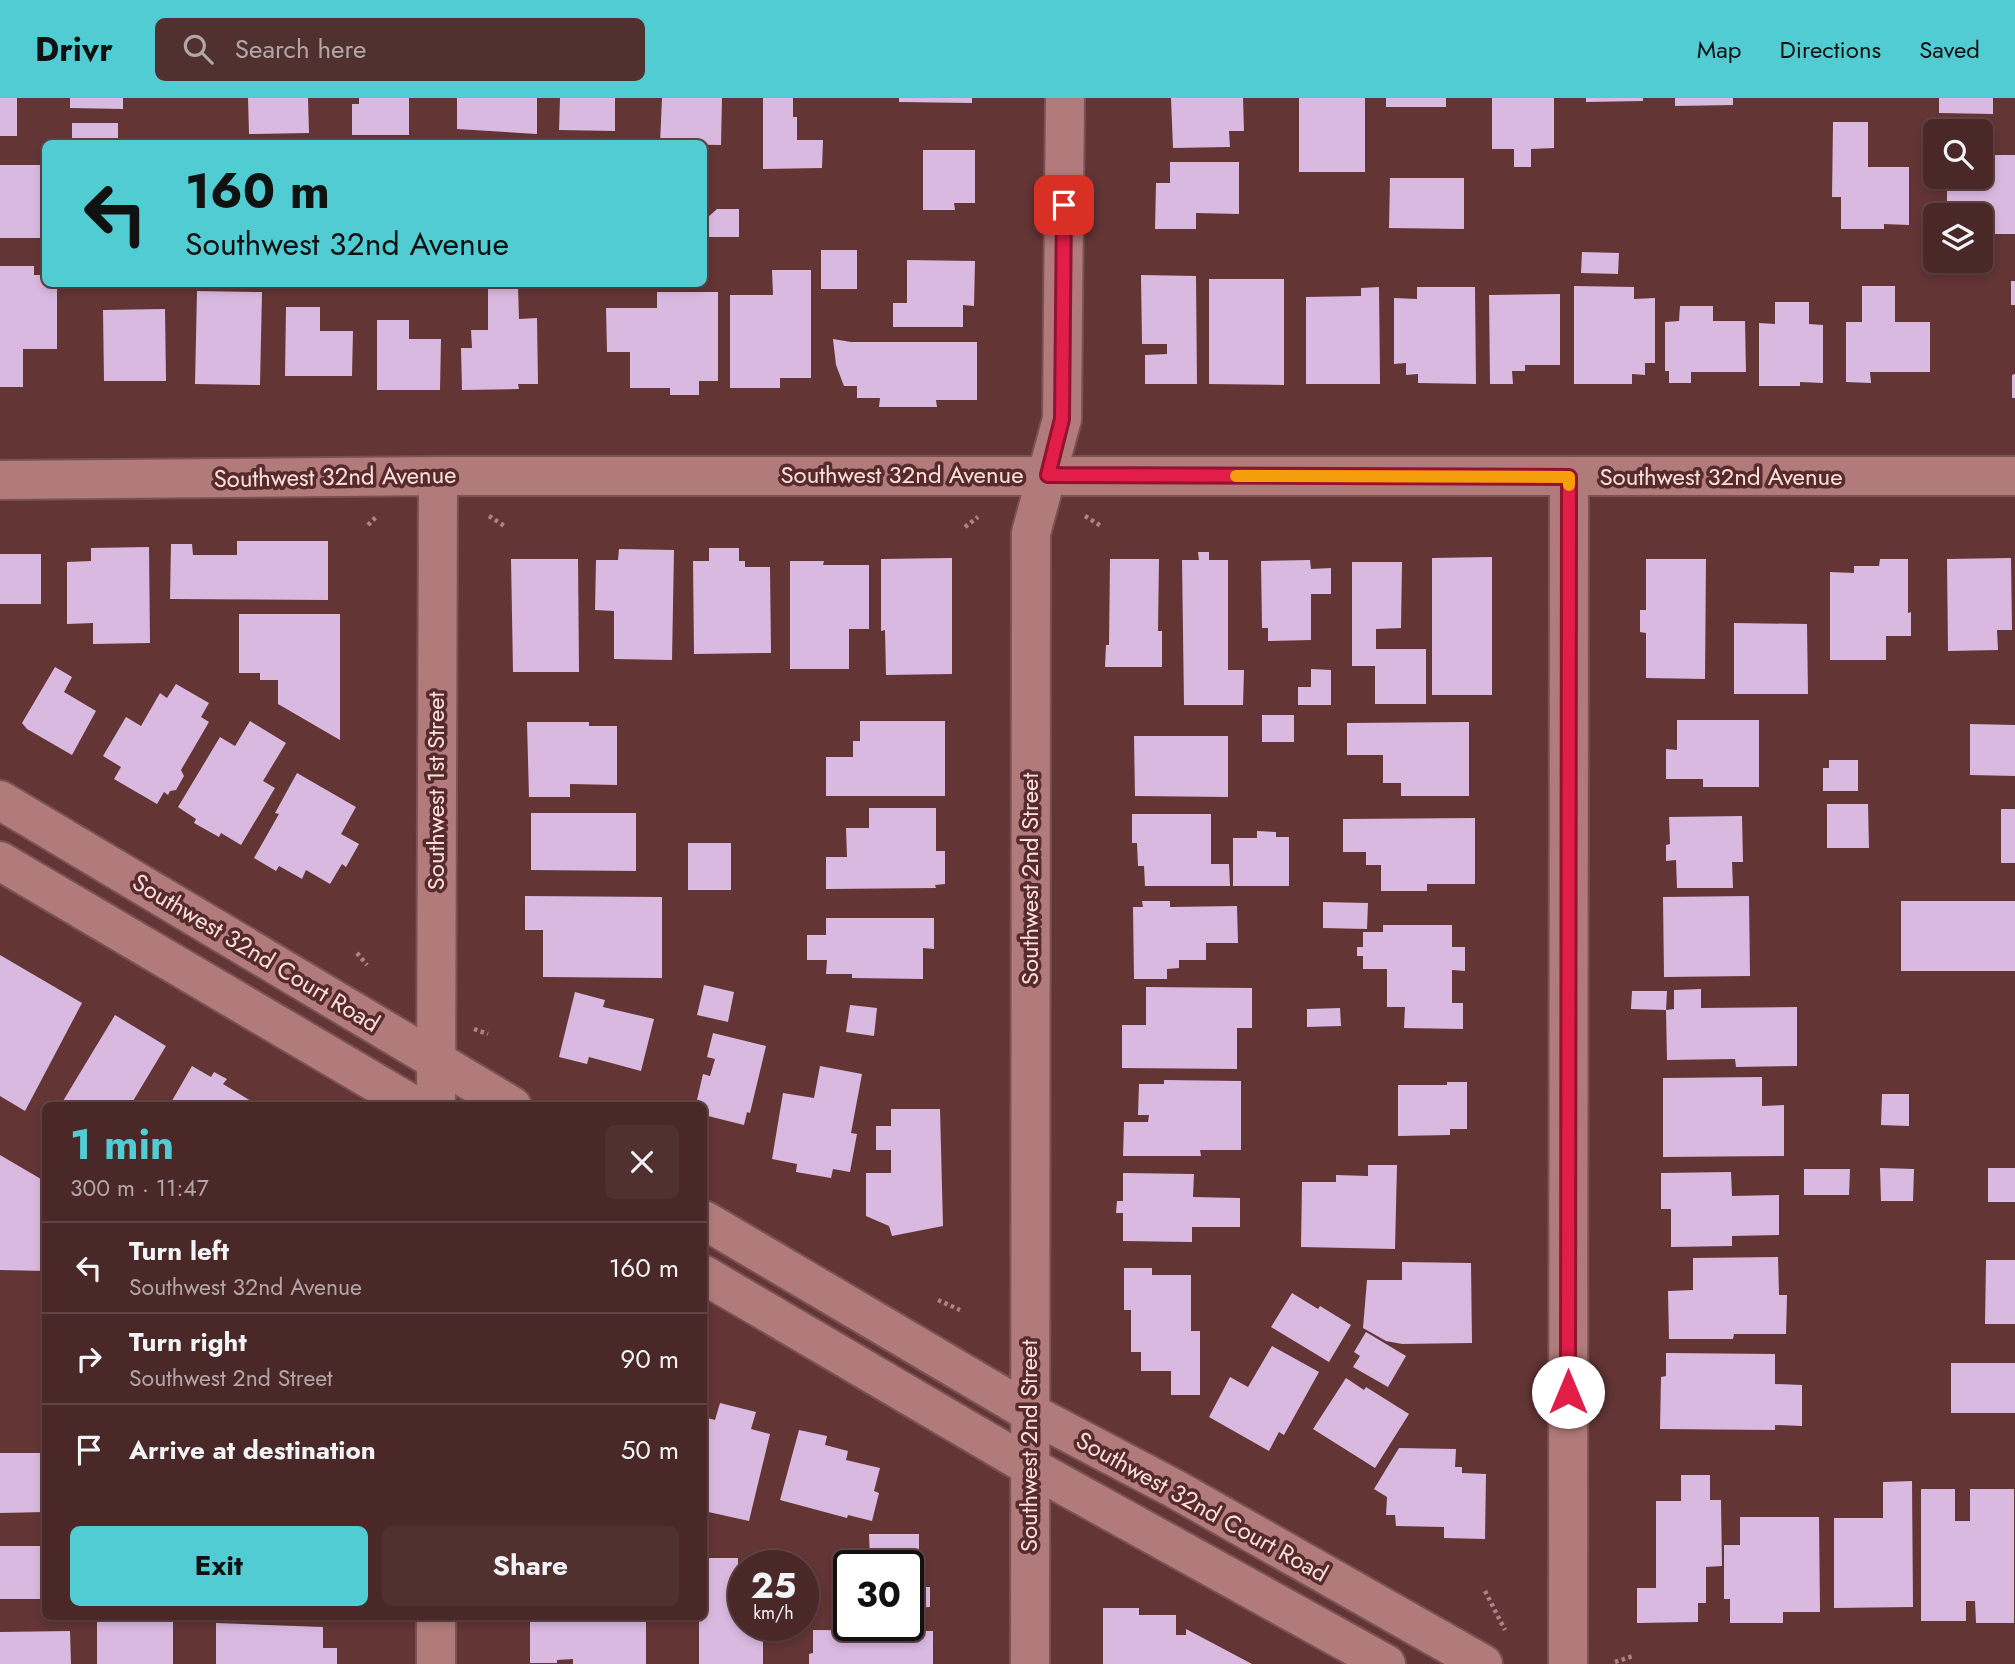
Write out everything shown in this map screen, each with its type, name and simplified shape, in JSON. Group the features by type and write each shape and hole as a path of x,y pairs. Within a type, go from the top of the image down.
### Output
{"street":[{"name":"Southwest 2nd Street","path":"1030,1664 1028,1466 1031,533 1062,419 1065,98"},
{"name":"Southwest 32nd Avenue","path":"0,480 1048,475 2015,477"},
{"name":"Southwest 1st Street","path":"436,1102 438,476"},
{"path":"1568,1664 1569,477"},
{"name":"Southwest 32nd Court Road","path":"0,800 505,1102"},
{"name":"Southwest 32nd Court Road","path":"0,861 408,1102"},
{"name":"Southwest 32nd Court Road","path":"707,1222 1029,1412 1175,1489 1483,1664"},
{"name":"Southwest 32nd Court Road","path":"707,1277 1028,1466 1365,1659"},
{"path":"436,1620 436,1664"}],"path":[{"path":"368,525 380,514"},
{"path":"965,527 980,515"},
{"path":"488,516 506,527"},
{"path":"1084,516 1101,526"},
{"path":"356,953 366,965"},
{"path":"938,1300 960,1310"},
{"path":"1485,1591 1507,1634"},
{"path":"1615,1662 1633,1656"}],"building":[{"path":"0,98 17,98 17,136 0,136"},
{"path":"70,98 123,98 123,109 70,108"},
{"path":"248,98 308,98 309,133 249,134"},
{"path":"359,98 409,98 409,135 352,135 352,104 359,104"},
{"path":"457,98 537,98 537,134 457,129"},
{"path":"560,98 615,98 615,131 559,130"},
{"path":"662,98 722,98 721,145 707,145 707,140 660,140"},
{"path":"763,98 793,98 793,117 797,117 797,140 823,140 822,168 763,169"},
{"path":"899,98 972,98 972,103 899,102"},
{"path":"1171,98 1243,98 1244,131 1229,131 1230,147 1173,148"},
{"path":"1299,98 1365,98 1365,172 1299,172"},
{"path":"1386,98 1446,98 1446,107 1386,107"},
{"path":"1492,98 1554,98 1554,148 1531,149 1531,167 1514,167 1514,149 1492,149"},
{"path":"1586,98 1643,98 1643,101 1586,102"},
{"path":"1675,98 1733,98 1733,105 1675,106"},
{"path":"1939,98 1993,98 1993,114 1939,113"},
{"path":"1833,122 1868,122 1868,167 1909,167 1909,225 1884,224 1884,229 1841,229 1841,197 1832,197"},
{"path":"72,123 118,123 118,140 72,140"},
{"path":"923,150 975,150 975,203 954,203 955,210 923,210"},
{"path":"1993,155 2015,155 2015,234 1993,234 1993,203 1947,203 1947,189 1993,189"},
{"path":"1170,162 1239,162 1239,214 1196,213 1196,229 1155,229 1156,183 1170,183"},
{"path":"0,165 42,165 42,238 0,238"},
{"path":"1390,178 1464,178 1464,229 1389,228"},
{"path":"717,209 739,209 739,237 707,237 707,218"},
{"path":"821,250 857,250 857,289 821,289"},
{"path":"1582,252 1619,253 1618,274 1581,273"},
{"path":"907,260 975,261 974,306 963,305 963,327 893,327 893,303 907,303"},
{"path":"0,266 34,266 34,275 42,275 42,287 57,287 57,349 23,349 23,387 0,387"},
{"path":"772,270 811,270 811,378 780,378 780,388 730,388 730,295 773,295"},
{"path":"1141,275 1196,276 1197,384 1145,384 1145,355 1167,354 1167,344 1142,344"},
{"path":"1209,279 1284,279 1284,385 1209,384"},
{"path":"2011,281 2015,281 2015,305 2011,305"},
{"path":"1574,286 1634,287 1634,299 1655,298 1655,363 1645,363 1645,375 1632,374 1632,384 1574,384"},
{"path":"1862,286 1895,286 1895,322 1930,322 1930,372 1870,372 1871,383 1846,382 1846,322 1862,322"},
{"path":"488,287 518,287 519,319 537,318 538,384 518,384 519,389 462,390 461,348 472,348 471,330 488,330"},
{"path":"1379,287 1380,384 1306,384 1306,297 1361,296 1361,288"},
{"path":"1417,287 1475,287 1476,384 1418,383 1418,374 1406,375 1406,363 1394,364 1394,298 1417,299"},
{"path":"197,291 262,292 260,385 195,384"},
{"path":"657,292 718,292 718,381 699,381 699,395 670,395 670,388 630,388 630,352 607,352 606,308 657,308"},
{"path":"1560,294 1560,365 1525,365 1525,371 1512,371 1513,384 1490,384 1489,295"},
{"path":"1775,302 1809,302 1809,324 1823,325 1823,383 1759,386 1759,323 1775,324"},
{"path":"1680,306 1713,306 1713,321 1745,321 1746,372 1691,372 1691,383 1669,383 1669,371 1665,371 1665,322 1679,321"},
{"path":"286,307 320,307 320,331 353,331 352,376 285,376"},
{"path":"165,309 166,381 104,381 103,310"},
{"path":"377,320 409,320 409,339 441,339 440,390 377,390"},
{"path":"833,339 851,342 977,342 977,400 936,400 937,407 879,407 880,398 857,398 857,386 844,386 836,365"},
{"path":"2015,374 2015,398 2012,398 2012,375"},
{"path":"237,541 328,541 328,600 170,599 171,544 192,544 193,555 237,555"},
{"path":"149,547 150,643 93,644 93,623 67,624 67,562 91,561 91,548"},
{"path":"709,548 739,548 739,561 745,561 745,567 770,567 771,653 694,654 693,561 709,561"},
{"path":"619,549 674,550 672,660 614,659 614,611 595,610 596,560 618,560"},
{"path":"1198,552 1209,552 1209,560 1228,560 1228,670 1244,670 1243,705 1184,705 1182,560 1199,560"},
{"path":"0,554 41,554 41,604 0,604"},
{"path":"1492,557 1492,695 1432,695 1432,558"},
{"path":"952,558 952,674 886,675 885,630 881,631 881,559"},
{"path":"2011,558 2012,630 1997,630 1998,650 1948,651 1947,559"},
{"path":"511,559 578,559 579,672 513,672"},
{"path":"1110,559 1159,559 1158,631 1162,631 1162,667 1105,667 1106,645 1109,645"},
{"path":"1646,559 1706,559 1705,679 1646,678 1646,633 1640,632 1640,610 1646,610"},
{"path":"1880,559 1908,559 1908,613 1911,612 1911,636 1886,636 1886,660 1830,660 1830,572 1854,573 1854,566 1879,566"},
{"path":"1310,560 1311,569 1331,568 1331,594 1311,594 1311,640 1268,641 1268,628 1262,628 1261,561"},
{"path":"790,561 824,561 823,565 869,565 869,629 849,629 849,669 790,669"},
{"path":"1352,562 1402,562 1401,628 1376,629 1376,649 1426,649 1426,704 1375,704 1375,666 1352,666"},
{"path":"239,614 340,614 340,740 278,704 278,680 260,680 260,673 239,673"},
{"path":"1734,623 1807,624 1808,694 1734,694"},
{"path":"55,667 72,677 64,692 96,711 72,755 27,729 22,723"},
{"path":"1311,669 1331,670 1331,705 1298,705 1298,687 1311,687"},
{"path":"176,684 209,703 201,717 209,722 181,770 184,776 176,790 170,791 168,795 164,792 157,804 114,779 121,767 103,756 126,717 141,726 160,693 167,698"},
{"path":"1262,715 1294,715 1294,742 1262,742"},
{"path":"1677,720 1759,720 1759,787 1703,787 1703,779 1666,779 1666,749 1677,750"},
{"path":"250,721 286,743 263,781 275,788 241,845 221,833 219,837 194,823 196,819 178,807 220,737 235,746"},
{"path":"860,721 945,721 945,796 826,796 826,757 853,757 853,741 860,741"},
{"path":"527,722 589,722 589,726 617,726 617,785 570,784 570,797 529,797"},
{"path":"1469,722 1469,796 1401,796 1401,783 1383,783 1383,755 1347,755 1347,723"},
{"path":"1970,724 2015,725 2015,776 1970,775"},
{"path":"1134,736 1228,736 1228,797 1135,796"},
{"path":"1829,760 1858,760 1858,791 1823,791 1823,768 1829,768"},
{"path":"297,773 356,807 341,834 359,844 346,867 342,864 330,884 306,870 302,879 279,866 276,871 254,858 279,814 275,813"},
{"path":"1827,804 1868,804 1869,848 1827,848"},
{"path":"869,808 936,808 936,851 945,851 945,884 935,885 936,888 826,889 826,857 847,857 846,828 869,828"},
{"path":"2001,809 2015,809 2015,863 2001,863"},
{"path":"531,813 636,813 636,871 531,870"},
{"path":"1132,814 1211,814 1211,864 1229,864 1230,886 1145,886 1144,866 1138,866 1137,843 1132,843"},
{"path":"1742,816 1743,862 1732,862 1733,888 1677,888 1676,860 1666,861 1666,845 1670,844 1669,817"},
{"path":"1475,818 1475,884 1427,884 1427,891 1381,891 1381,865 1366,865 1366,852 1343,852 1343,819"},
{"path":"1257,831 1276,832 1276,837 1289,837 1289,886 1233,886 1233,838 1257,838"},
{"path":"688,843 731,843 731,890 688,890"},
{"path":"525,896 662,897 662,978 543,977 543,930 525,930"},
{"path":"1749,896 1750,976 1664,977 1663,897"},
{"path":"1142,901 1170,901 1170,907 1237,906 1238,943 1206,943 1206,960 1179,960 1179,968 1167,969 1167,979 1134,979 1133,907 1143,907"},
{"path":"1901,901 2015,901 2015,971 1901,971"},
{"path":"1323,902 1368,903 1367,929 1323,928"},
{"path":"826,918 934,918 934,949 923,948 923,979 852,978 852,974 826,974 827,960 807,960 807,935 826,935"},
{"path":"1383,925 1452,925 1452,947 1465,947 1465,971 1452,970 1452,1003 1463,1003 1463,1029 1404,1028 1405,1007 1387,1007 1387,969 1363,969 1363,956 1357,956 1357,947 1363,947 1363,932 1383,932"},
{"path":"0,955 82,1003 25,1111 0,1096"},
{"path":"704,985 734,992 728,1022 697,1015"},
{"path":"1146,987 1252,988 1252,1028 1237,1028 1237,1069 1122,1068 1122,1025 1146,1025"},
{"path":"1701,989 1701,1008 1797,1007 1797,1066 1736,1067 1735,1059 1667,1060 1666,1010 1674,1009 1674,990"},
{"path":"1632,991 1667,991 1666,1010 1631,1009"},
{"path":"575,992 605,1000 603,1007 654,1019 641,1071 589,1057 587,1064 559,1057"},
{"path":"850,1005 877,1008 874,1036 846,1032"},
{"path":"1340,1008 1341,1026 1307,1027 1307,1009"},
{"path":"115,1015 166,1046 132,1102 62,1102"},
{"path":"713,1033 766,1046 750,1113 747,1112 744,1125 707,1116 707,1102 697,1100 703,1074 710,1076 715,1059 707,1057"},
{"path":"192,1066 211,1077 214,1072 227,1079 223,1084 251,1101 250,1102 171,1102"},
{"path":"820,1066 862,1074 851,1133 857,1134 850,1172 833,1169 831,1178 796,1172 797,1164 772,1159 783,1093 814,1098"},
{"path":"1762,1077 1762,1106 1784,1105 1784,1156 1663,1157 1663,1078"},
{"path":"1164,1080 1241,1081 1241,1150 1200,1150 1201,1156 1123,1156 1124,1122 1148,1122 1149,1115 1138,1115 1139,1084 1164,1084"},
{"path":"1447,1082 1467,1082 1467,1129 1450,1129 1450,1135 1398,1136 1398,1085 1447,1085"},
{"path":"1882,1094 1909,1094 1909,1126 1881,1125"},
{"path":"891,1109 940,1109 943,1226 892,1236 889,1226 866,1216 866,1173 891,1173 891,1150 876,1150 876,1126 891,1126"},
{"path":"0,1155 42,1180 42,1271 0,1270"},
{"path":"1368,1165 1397,1165 1395,1249 1301,1247 1302,1182 1336,1182 1336,1175 1368,1176"},
{"path":"1880,1168 1914,1169 1913,1201 1881,1201"},
{"path":"1988,1168 2015,1168 2015,1202 1988,1202"},
{"path":"1804,1169 1850,1169 1849,1195 1804,1195"},
{"path":"1731,1172 1732,1196 1779,1195 1779,1235 1732,1236 1732,1246 1671,1247 1671,1209 1661,1209 1661,1173"},
{"path":"1123,1173 1194,1174 1193,1197 1240,1198 1240,1227 1192,1227 1192,1242 1123,1241 1123,1213 1116,1213 1117,1201 1123,1201"},
{"path":"1778,1257 1779,1295 1787,1295 1786,1334 1734,1334 1733,1339 1669,1339 1668,1291 1693,1290 1693,1258"},
{"path":"1986,1260 2015,1260 2015,1324 1985,1324"},
{"path":"1402,1262 1471,1263 1472,1343 1402,1344 1386,1341 1363,1328 1367,1280 1402,1280"},
{"path":"1124,1268 1152,1268 1152,1275 1191,1275 1191,1331 1200,1331 1200,1395 1171,1395 1171,1371 1141,1371 1141,1352 1131,1352 1131,1310 1124,1310"},
{"path":"1292,1293 1351,1325 1329,1362 1271,1327"},
{"path":"1366,1332 1406,1356 1388,1387 1353,1367 1360,1356 1354,1352"},
{"path":"1272,1346 1319,1372 1284,1435 1279,1432 1269,1451 1209,1417 1230,1377 1248,1387"},
{"path":"1666,1353 1775,1354 1775,1384 1802,1385 1802,1426 1775,1425 1775,1430 1660,1429 1661,1377 1666,1376"},
{"path":"1951,1363 2015,1363 2015,1413 1951,1413"},
{"path":"1346,1378 1364,1390 1366,1387 1409,1414 1375,1468 1313,1429"},
{"path":"720,1403 756,1412 751,1429 770,1434 749,1521 707,1512 707,1418 715,1420"},
{"path":"799,1430 827,1436 825,1445 848,1451 846,1460 880,1468 874,1491 879,1493 872,1521 848,1515 847,1518 780,1500"},
{"path":"1399,1448 1456,1449 1455,1467 1462,1467 1462,1473 1486,1474 1485,1539 1444,1538 1444,1527 1396,1526 1395,1515 1386,1515 1387,1497 1374,1489"},
{"path":"0,1453 42,1453 42,1512 0,1513"},
{"path":"1681,1475 1710,1475 1710,1500 1721,1500 1722,1566 1706,1567 1706,1603 1698,1603 1698,1622 1637,1623 1637,1588 1656,1588 1656,1501 1681,1501"},
{"path":"1912,1481 1913,1607 1834,1608 1834,1518 1883,1518 1883,1482"},
{"path":"1921,1489 1955,1489 1955,1521 1970,1521 1970,1489 2014,1489 2014,1623 1976,1623 1975,1601 1966,1601 1966,1621 1921,1621"},
{"path":"1740,1517 1819,1517 1820,1612 1783,1612 1783,1623 1730,1623 1730,1599 1724,1599 1724,1545 1740,1545"},
{"path":"869,1534 919,1534 919,1550 870,1550"},
{"path":"0,1546 42,1546 42,1599 0,1599"},
{"path":"707,1558 728,1558 728,1641 763,1641 763,1664 699,1664 699,1620 707,1620"},
{"path":"924,1587 930,1587 930,1607 924,1607"},
{"path":"1103,1608 1139,1608 1139,1615 1176,1615 1176,1635 1186,1635 1186,1629 1252,1664 1103,1664"},
{"path":"97,1620 173,1620 173,1664 97,1664"},
{"path":"530,1620 646,1620 646,1664 573,1664 573,1659 557,1660 557,1663 530,1663"},
{"path":"216,1623 323,1627 323,1648 337,1648 337,1664 216,1664"},
{"path":"819,1630 833,1630 833,1641 924,1641 924,1631 933,1631 933,1664 809,1664 809,1654 813,1653 813,1641 819,1641"},
{"path":"70,1631 71,1664 0,1664 0,1632"}],"slow traffic":[{"path":"1236,476 1569,477 1569,485"}],"route":[{"path":"1064,205 1062,419 1048,475 1569,477 1568,1392"}]}
